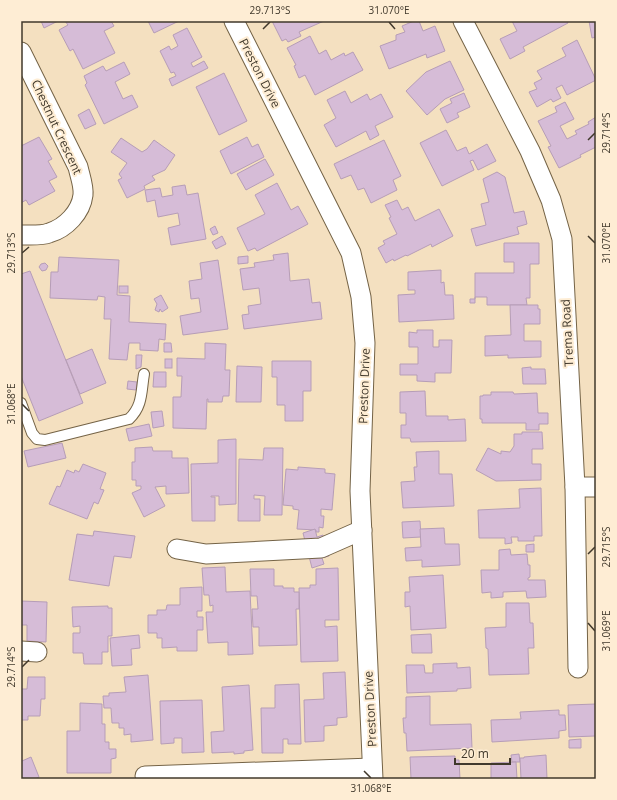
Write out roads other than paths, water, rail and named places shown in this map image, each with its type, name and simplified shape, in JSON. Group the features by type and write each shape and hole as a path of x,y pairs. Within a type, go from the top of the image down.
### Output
{"street":[{"name":"Preston Drive","path":"234,21 351,253 361,297 366,343 360,491 373,774"},
{"name":"Trema Road","path":"463,21 530,151 551,200 562,239 575,487 578,668"},
{"name":"Chestnut Crescent","path":"21,52 78,167 82,180 83,194 80,206 72,219 61,227 49,233 21,235"},
{"path":"575,487 596,487"},
{"path":"176,549 206,554 321,548 362,530"},
{"path":"145,776 373,774"}],"lane":[{"path":"21,403 32,433 37,439 45,440 129,419 139,407 144,374"}]}
